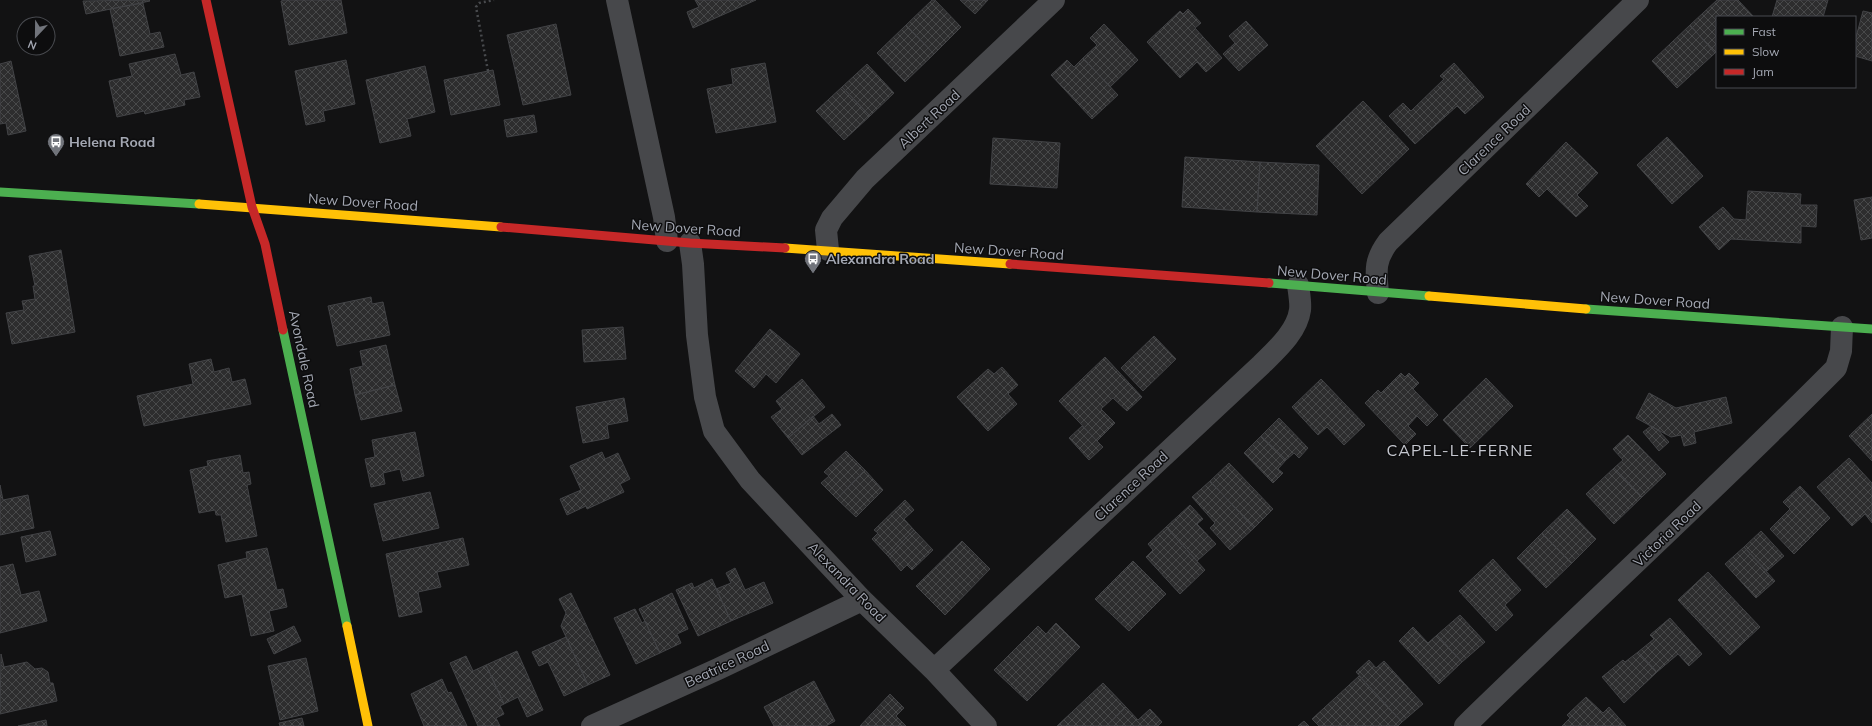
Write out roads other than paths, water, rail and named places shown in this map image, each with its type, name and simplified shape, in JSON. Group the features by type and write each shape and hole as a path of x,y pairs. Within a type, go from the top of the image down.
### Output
{"main road":[{"name":"Avondale Road","path":"206,0 252,208 265,244 368,726"},
{"name":"New Dover Road","path":"0,192 252,208 690,243 828,250 1298,285 1378,293 1872,329"}],"street":[{"path":"617,0 664,217 667,241"},
{"name":"Albert Road","path":"828,250 826,230 832,218 865,179 1054,0"},
{"name":"Clarence Road","path":"1378,293 1377,263 1379,256 1388,242 1638,0"},
{"name":"Alexandra Road","path":"690,243 693,264 697,335 705,397 714,431 750,480 862,600 934,670 986,726"},
{"name":"Clarence Road","path":"934,670 1283,343 1294,325 1300,310 1298,285"},
{"name":"Victoria Road","path":"1465,726 1538,654 1631,569 1836,368 1841,351 1842,327"},
{"name":"Beatrice Road","path":"592,726 718,669 862,600"}],"place":[{"name":"Helena Road","path":"56,157"},
{"name":"Alexandra Road","path":"813,274"}],"district":[{"name":"CAPEL-LE-FERNE","path":"1460,450"}]}
